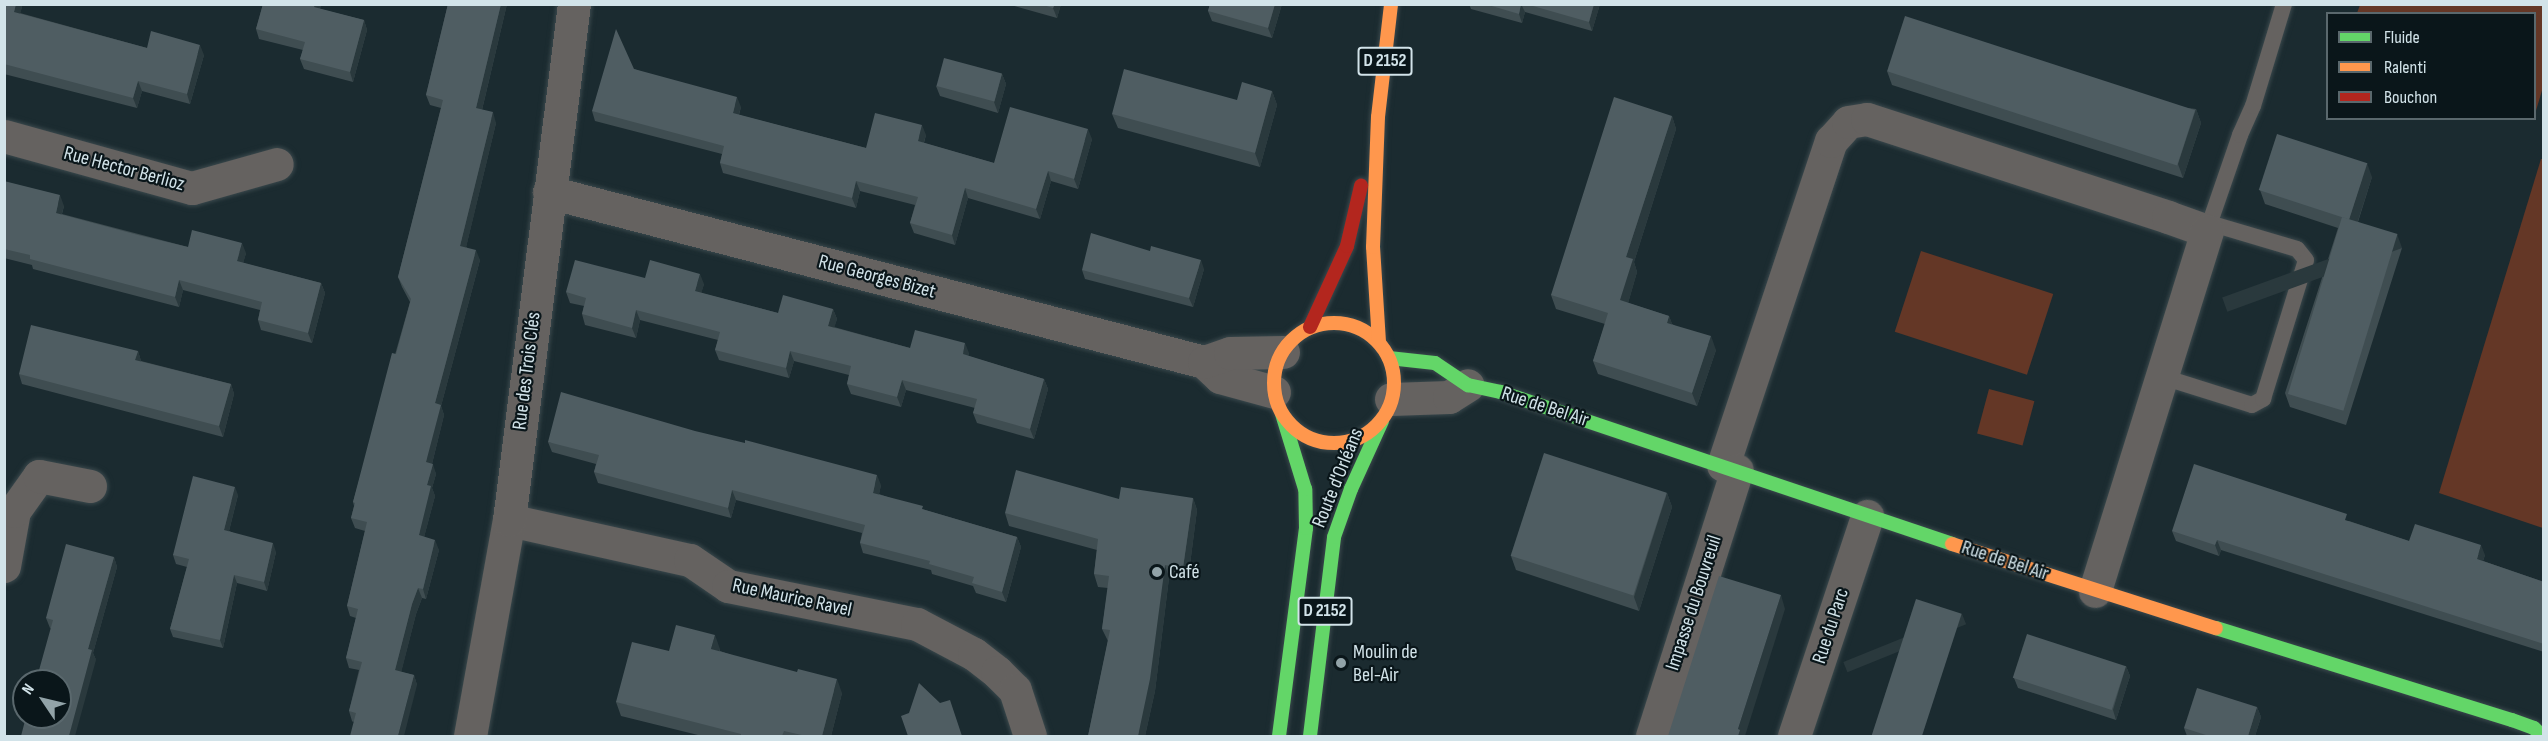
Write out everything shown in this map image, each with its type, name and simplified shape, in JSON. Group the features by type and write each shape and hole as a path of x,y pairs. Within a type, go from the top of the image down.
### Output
{"main road":[{"name":"D 2152","path":"1379,342 1373,247 1378,117 1391,4"},
{"name":"D 2152","path":"1310,327 1347,246 1378,117"},
{"path":"1328,322 1347,324 1364,330 1379,342 1389,358 1394,376 1388,407 1372,430 1353,440 1333,443 1312,439 1294,428 1278,402 1275,372 1282,352 1294,338 1310,327 1328,322"},
{"name":"Rue de Bel Air","path":"1389,358 1435,363 1468,385 1501,392 2095,591 2512,720 2534,728 2542,736"},
{"name":"Route d'Orléans","path":"1278,402 1305,489 1306,528 1279,736"},
{"name":"Route d'Orléans","path":"1310,736 1334,537 1351,489 1388,407"}],"street":[{"name":"Rue des Trois Clés","path":"470,736 509,519 574,4"},
{"name":"Impasse du Bouvreuil","path":"1652,736 1730,468 1831,141 1848,122 1867,119 2208,227"},
{"name":"Rue Hector Berlioz","path":"4,136 192,188 277,164"},
{"name":"Rue Georges Bizet","path":"549,192 1204,362 1220,377 1278,402"},
{"path":"2095,591 2208,227"},
{"path":"1204,362 1230,353 1282,352"},
{"path":"1388,407 1449,397 1468,385"},
{"path":"4,566 14,511 39,476 90,486"},
{"name":"Rue du Parc","path":"1794,736 1868,516"},
{"name":"Rue Maurice Ravel","path":"509,519 690,560 728,586 916,624 974,654 997,672 1015,690 1030,736"}],"lane":[{"path":"2163,377 2252,405 2263,399 2306,260 2297,249 2208,227 2240,135 2253,106 2284,4"}],"shaded area":[{"path":"2360,5 2543,5 2543,87 2536,111 2536,12 2357,12"},
{"path":"2541,159 2544,159 2543,528 2439,493"},
{"path":"1921,251 2053,294 2027,375 1895,332"},
{"path":"1989,389 2034,401 2022,446 1977,433"}],"building":[{"path":"4,4 16,4 14,12 147,48 151,31 200,45 187,94 138,81 133,98 4,64"},
{"path":"263,4 315,4 314,7 364,20 350,72 300,59 305,42 256,29"},
{"path":"448,4 501,4 476,108 493,112 460,246 476,250 435,403 441,405 426,462 433,464 427,485 431,486 419,535 435,540 423,589 418,588 412,604 395,670 414,675 398,736 350,736 356,713 349,711 362,662 346,658 358,609 347,606 367,522 351,518 355,503 353,502 392,353 396,354 411,299 398,277 443,100 426,95"},
{"path":"1040,4 1055,4 1053,8"},
{"path":"1210,4 1275,4 1268,28 1208,11"},
{"path":"1485,4 1521,4 1519,14"},
{"path":"1526,4 1594,4 1589,22"},
{"path":"1905,16 2195,110 2177,165 1887,71"},
{"path":"616,29 634,69 737,97 733,113 866,148 875,113 922,125 918,141 994,163 1010,107 1088,129 1074,179 1048,171 1036,209 965,188 952,235 910,223 918,197 856,181 852,198 720,163 724,146 592,111"},
{"path":"944,58 1002,74 994,102 936,86"},
{"path":"1124,69 1237,100 1242,82 1272,91 1255,153 1112,114"},
{"path":"1614,97 1672,116 1626,257 1633,259 1620,300 1669,316 1667,323 1711,336 1692,393 1593,361 1608,313 1551,295"},
{"path":"2277,134 2367,163 2349,219 2259,190"},
{"path":"4,181 60,195 56,213 138,235 188,247 192,230 242,243 237,261 321,283 308,333 258,320 262,302 179,280 175,297 30,259 30,255 4,249"},
{"path":"2342,217 2397,234 2343,411 2288,394"},
{"path":"1091,233 1150,251 1151,246 1201,260 1189,298 1082,270"},
{"path":"575,260 645,278 650,260 700,274 695,291 778,313 783,295 833,309 828,326 910,348 915,330 965,343 963,354 1044,379 1030,429 973,413 977,399 902,380 897,397 847,384 851,366 790,351 786,368 715,350 720,332 636,310 632,328 582,314 586,298 566,292"},
{"path":"31,325 138,351 135,360 231,384 219,426 19,374"},
{"path":"561,392 695,431 745,443 745,440 877,475 873,493 923,506 922,509 1017,537 1002,592 972,583 974,577 929,564 930,561 860,543 865,525 732,490 728,508 594,472 599,455 548,442"},
{"path":"1544,453 1667,493 1633,596 1511,556"},
{"path":"2194,464 2347,514 2345,520 2409,541 2415,524 2481,545 2477,559 2544,582 2544,644 2217,540 2215,545 2172,531"},
{"path":"1016,470 1119,499 1121,487 1193,498 1183,568 1165,565 1150,679 1138,736 1088,736 1110,630 1102,629 1109,576 1094,574 1098,539 1005,513"},
{"path":"193,476 235,487 224,530 273,543 264,582 234,575 220,640 170,629 189,559 173,555"},
{"path":"66,544 114,557 88,649 92,650 72,725 72,669 39,669 53,620 46,618"},
{"path":"1719,576 1781,595 1738,729 1740,730 1738,736 1668,736"},
{"path":"1916,599 1962,614 1922,736 1872,736"},
{"path":"676,625 715,635 711,649 797,672 798,669 837,679 822,736 806,736 784,731 782,736 741,736 741,734 616,702 632,642 669,651"},
{"path":"2027,634 2126,666 2112,710 2013,678"},
{"path":"919,683 940,703 950,700 962,736 908,736 901,716 909,713"},
{"path":"2197,688 2257,707 2248,736 2209,736 2184,728"},
{"path":"23,729 71,729 69,736 21,736"}],"traffic: fast":[{"path":"1389,358 1435,363 1468,385 1501,392 1952,544"},
{"path":"1279,736 1306,528 1305,489 1282,414"},
{"path":"1310,736 1334,537 1351,489 1382,421"},
{"path":"2216,628 2512,720 2534,728 2542,736"}],"traffic: slow":[{"path":"1379,342 1373,247 1378,117 1391,4"},
{"path":"1334,323 1357,328 1376,341 1389,360 1394,383 1389,406 1376,425 1357,438 1334,443 1311,438 1292,425 1279,406 1274,383 1279,360 1292,341 1311,328 1334,323"},
{"path":"1952,544 2216,628"}],"traffic: jam":[{"path":"1310,327 1347,246 1361,186"}],"place":[{"name":"Café","path":"1157,572"},
{"name":"Moulin de Bel-Air","path":"1341,663"}]}
